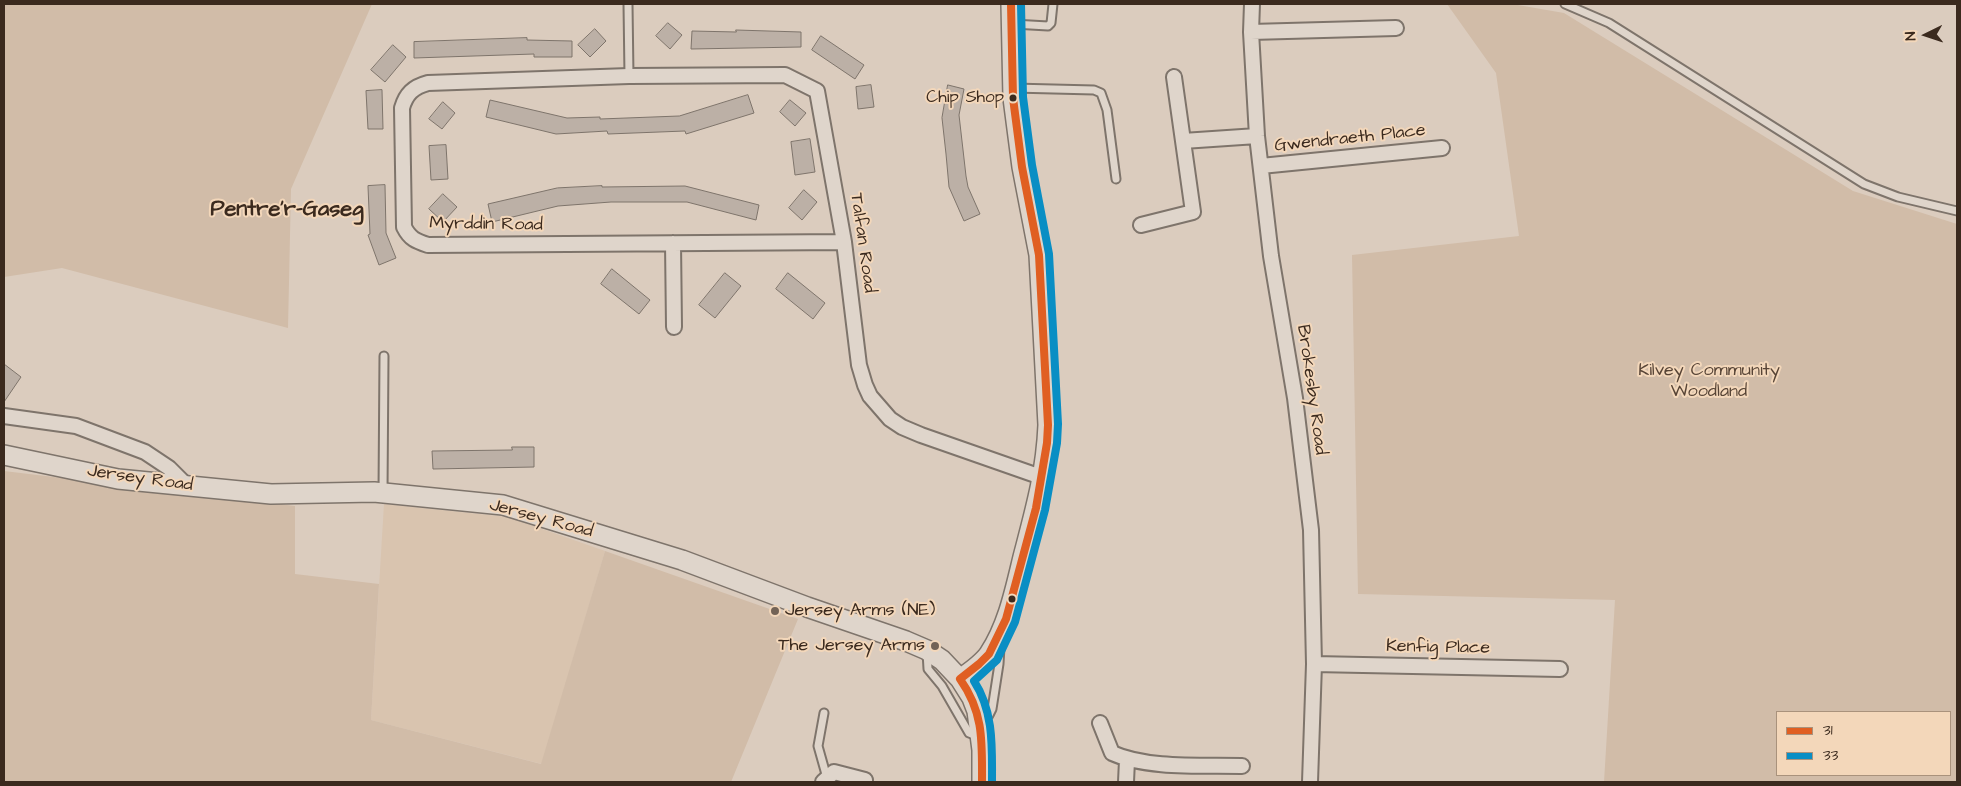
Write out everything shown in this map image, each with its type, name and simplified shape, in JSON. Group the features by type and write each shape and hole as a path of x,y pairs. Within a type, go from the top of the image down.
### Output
{"main road":[{"path":"960,679 987,656 1001,633 1013,599 1044,478 1047,452 1048,426 1040,255 1022,167 1013,88 1010,4"},
{"name":"Jersey Road","path":"4,455 118,478 271,494 383,493 504,505 682,560 927,650 942,660 960,679 972,698 981,731 982,782"}],"street":[{"name":"Brokesby Road","path":"1252,4 1251,32 1257,136 1271,256 1295,398 1311,530 1314,664 1310,782"},
{"path":"1251,32 1396,28"},
{"name":"Talfan Road","path":"629,76 785,75 817,91 844,242 859,365 870,396 880,408 902,427 914,433 1044,478"},
{"name":"Myrddin Road","path":"629,76 439,82 418,86 404,99 402,108 404,227 409,236 416,241 428,245 844,242"},
{"path":"1141,225 1193,212 1174,77"},
{"path":"1183,141 1257,136"},
{"name":"Gwendraeth Place","path":"1261,166 1442,148"},
{"path":"673,243 674,327"},
{"path":"4,416 76,426 145,452 169,468 186,485"},
{"name":"Kenfig Place","path":"1314,664 1560,669"},
{"path":"1100,723 1112,753 1127,760 1185,765 1242,766"},
{"path":"1126,782 1127,760"},
{"path":"825,780 834,772 865,780"}],"lane":[{"path":"628,4 629,76"},
{"path":"1010,24 1048,26 1051,23 1053,4"},
{"path":"1565,4 1609,23 1864,184 1898,196 1957,210"},
{"path":"1013,88 1094,90 1101,93 1107,110 1116,179"},
{"path":"383,493 384,356"},
{"path":"927,650 928,669 942,686 969,733 981,731 992,709 999,664 1001,633"},
{"path":"824,713 818,746 825,780"}],"shaded area":[{"path":"384,504 508,517 605,551 542,764 371,720"}],"green space":[{"path":"4,4 372,4 291,189 288,328 62,268 4,277"},
{"name":"Kilvey Community Woodland","path":"1447,4 1512,4 1564,13 1853,191 1957,224 1957,782 1604,782 1615,600 1358,594 1352,255 1519,236 1496,73"},
{"path":"4,471 295,506 295,574 379,584 371,720 541,764 605,551 798,619 731,782 4,782"}],"building":[{"path":"668,23 682,35 670,49 656,36"},
{"path":"595,29 606,41 590,57 578,45"},
{"path":"736,30 801,32 801,47 691,49 692,31 736,32"},
{"path":"821,36 864,65 855,79 812,50"},
{"path":"527,38 527,40 572,41 572,57 534,57 534,54 414,58 414,42"},
{"path":"393,45 406,57 385,82 371,70"},
{"path":"871,85 874,107 858,109 856,87"},
{"path":"948,85 964,89 959,115 966,176 968,187 980,214 964,221 949,187 942,118"},
{"path":"382,90 383,129 368,129 366,91"},
{"path":"748,95 754,113 686,134 685,131 608,134 607,131 556,134 486,117 490,100 567,118 600,117 600,119 679,116"},
{"path":"790,100 806,113 795,126 780,112"},
{"path":"443,102 455,113 442,129 429,119"},
{"path":"810,139 815,172 795,175 791,142"},
{"path":"446,145 448,179 431,180 429,146"},
{"path":"385,185 386,233 396,258 379,265 368,235 370,234 368,186"},
{"path":"685,186 759,205 756,220 687,202 611,202 558,206 492,222 488,204 557,188"},
{"path":"804,190 817,202 802,220 789,208"},
{"path":"443,194 457,207 443,222 429,209"},
{"path":"612,269 650,300 639,314 601,284"},
{"path":"725,273 741,286 715,318 699,305"},
{"path":"788,273 825,303 813,319 776,289"},
{"path":"4,364 21,377 4,402"},
{"path":"512,447 534,447 534,467 433,469 432,451 512,450"}],"transit line":[{"name":"31","path":"982,782 978,716 974,704 960,679 989,654 1006,619 1036,508 1047,443 1048,425 1039,255 1022,167 1013,98 1011,4"},
{"name":"33","path":"992,782 992,743 988,717 981,693 974,681 997,660 1015,622 1045,510 1057,443 1058,424 1049,254 1032,165 1023,97 1021,4"}],"place":[{"name":"Chip Shop","path":"1013,98"},
{"name":"Jersey Arms (NE)","path":"775,611"},
{"name":"The Jersey Arms","path":"935,646"}],"district":[{"name":"Pentre'r-Gaseg","path":"287,210"}]}
